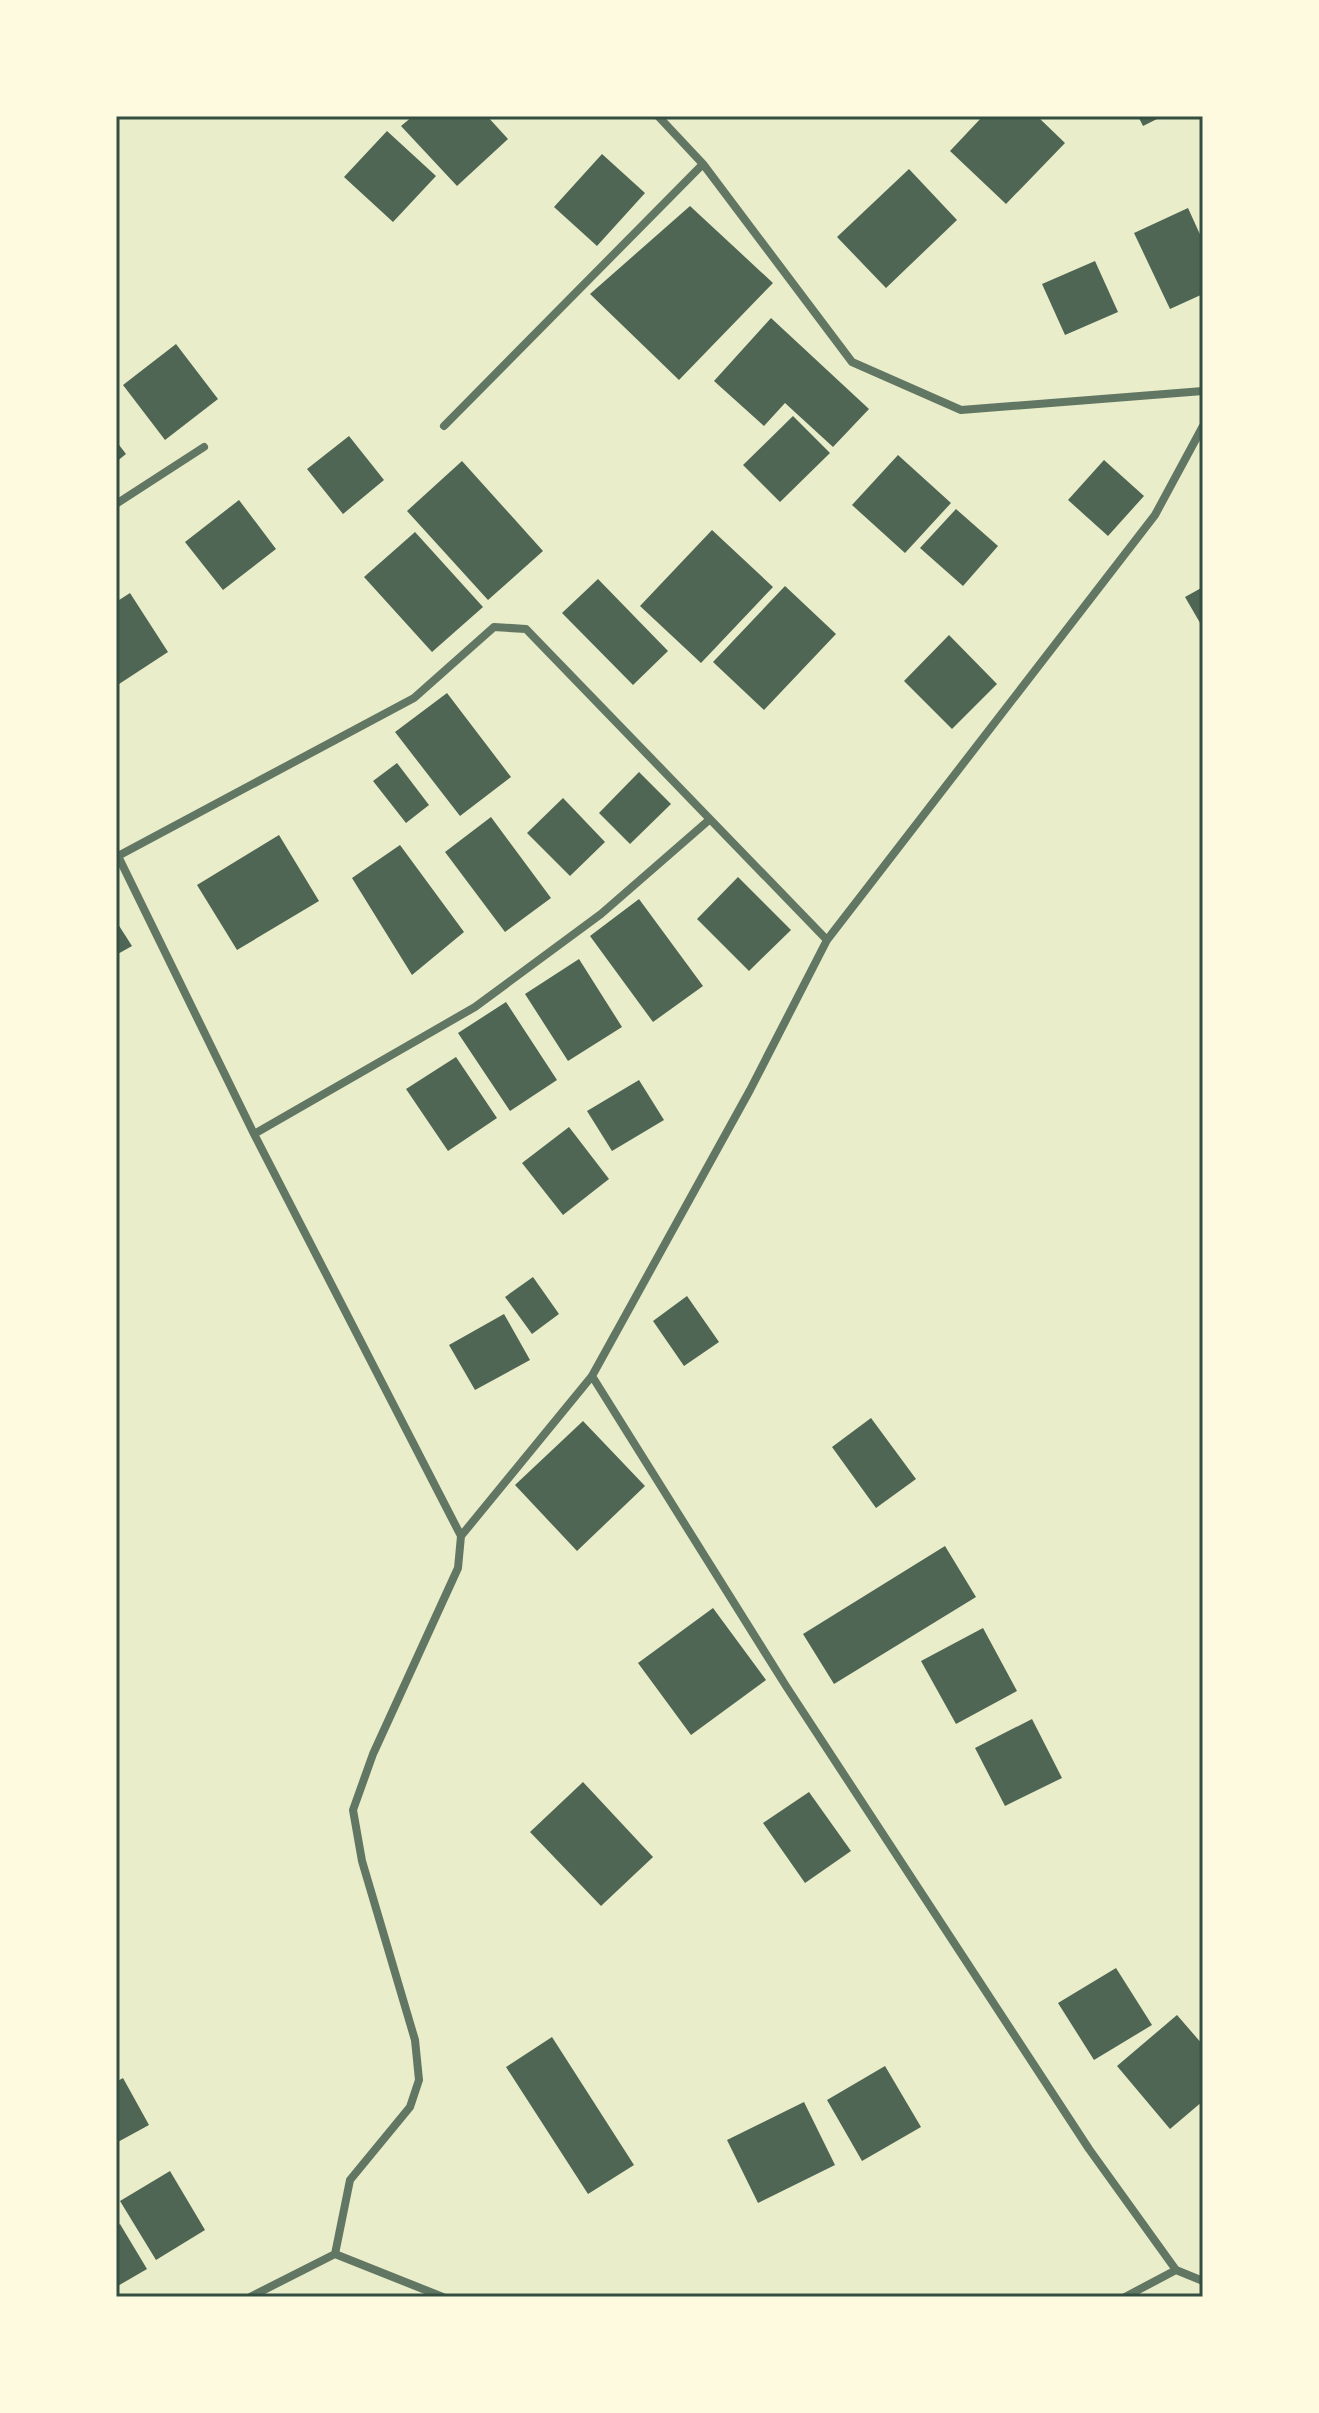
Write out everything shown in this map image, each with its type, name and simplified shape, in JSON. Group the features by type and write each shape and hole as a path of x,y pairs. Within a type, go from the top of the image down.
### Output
{"street":[{"path":"658,116 703,164 852,362 961,410 1203,391"},
{"path":"444,426 703,164"},
{"path":"461,1536 592,1376 750,1090 827,940 1155,515 1203,426"},
{"path":"116,504 204,447"},
{"path":"335,2254 350,2180 410,2107 419,2080 415,2040 362,1861 353,1810 373,1754 458,1568 461,1536 254,1134 117,854 414,698 494,627 526,629 827,940"},
{"path":"254,1134 475,1007 601,914 709,820"},
{"path":"592,1376 786,1686 1089,2149 1176,2270 1203,2281"},
{"path":"250,2297 335,2254 443,2297"},
{"path":"1125,2297 1176,2270"}],"building":[{"path":"413,116 487,116 508,139 457,186 401,126"},
{"path":"983,116 1037,116 1065,143 1006,204 950,151"},
{"path":"1138,116 1163,116 1143,126"},
{"path":"387,131 436,176 393,222 344,177"},
{"path":"602,154 645,193 597,246 554,207"},
{"path":"909,169 957,220 886,288 837,237"},
{"path":"690,206 773,283 679,380 590,294"},
{"path":"1188,208 1203,241 1203,294 1170,309 1134,233"},
{"path":"1095,261 1118,312 1065,335 1042,284"},
{"path":"771,318 869,409 833,447 785,403 764,426 714,381"},
{"path":"176,344 218,399 165,440 123,385"},
{"path":"793,416 830,453 780,502 743,465"},
{"path":"349,436 384,480 343,514 307,469"},
{"path":"116,441 126,454 116,462"},
{"path":"898,455 951,503 905,553 852,505"},
{"path":"1104,460 1144,496 1108,536 1068,500"},
{"path":"462,461 543,551 488,600 407,511"},
{"path":"239,500 276,549 223,590 185,542"},
{"path":"956,509 998,546 963,586 920,548"},
{"path":"712,530 773,587 701,663 640,606"},
{"path":"415,532 483,607 432,652 364,577"},
{"path":"598,579 668,651 633,685 562,613"},
{"path":"785,586 836,634 764,710 713,662"},
{"path":"1203,587 1203,628 1185,597"},
{"path":"130,593 168,652 116,686 116,602"},
{"path":"949,635 997,684 952,729 904,681"},
{"path":"447,693 511,777 460,816 395,732"},
{"path":"397,763 429,805 406,823 373,781"},
{"path":"639,772 671,804 630,844 599,813"},
{"path":"563,798 605,842 570,876 527,833"},
{"path":"491,817 551,898 505,932 445,852"},
{"path":"279,835 319,901 237,950 197,885"},
{"path":"400,845 464,932 412,975 352,878"},
{"path":"738,877 791,930 749,971 697,919"},
{"path":"639,899 703,986 653,1022 590,936"},
{"path":"116,921 132,946 116,955"},
{"path":"579,959 622,1027 568,1061 525,994"},
{"path":"506,1002 557,1080 510,1111 458,1033"},
{"path":"456,1057 497,1118 448,1151 406,1089"},
{"path":"639,1080 664,1120 612,1151 587,1111"},
{"path":"569,1127 609,1179 563,1215 522,1163"},
{"path":"533,1277 559,1314 532,1334 505,1297"},
{"path":"687,1296 719,1342 684,1366 653,1321"},
{"path":"504,1314 530,1360 475,1390 449,1345"},
{"path":"871,1418 916,1479 876,1508 832,1447"},
{"path":"583,1421 645,1486 577,1551 515,1485"},
{"path":"945,1546 976,1597 834,1684 803,1634"},
{"path":"713,1608 766,1680 691,1735 638,1663"},
{"path":"983,1628 1017,1691 956,1724 921,1661"},
{"path":"1032,1719 1062,1778 1005,1806 975,1748"},
{"path":"583,1782 653,1857 601,1906 530,1832"},
{"path":"809,1792 851,1851 805,1883 763,1823"},
{"path":"1116,1968 1152,2025 1094,2060 1058,2003"},
{"path":"1177,2015 1203,2045 1203,2101 1170,2129 1117,2066"},
{"path":"552,2037 634,2165 588,2194 506,2067"},
{"path":"885,2066 921,2127 862,2161 827,2100"},
{"path":"123,2078 149,2125 116,2143 116,2082"},
{"path":"804,2102 835,2165 758,2203 727,2140"},
{"path":"170,2171 205,2230 156,2260 120,2201"},
{"path":"120,2224 147,2269 116,2287 116,2226"}]}
